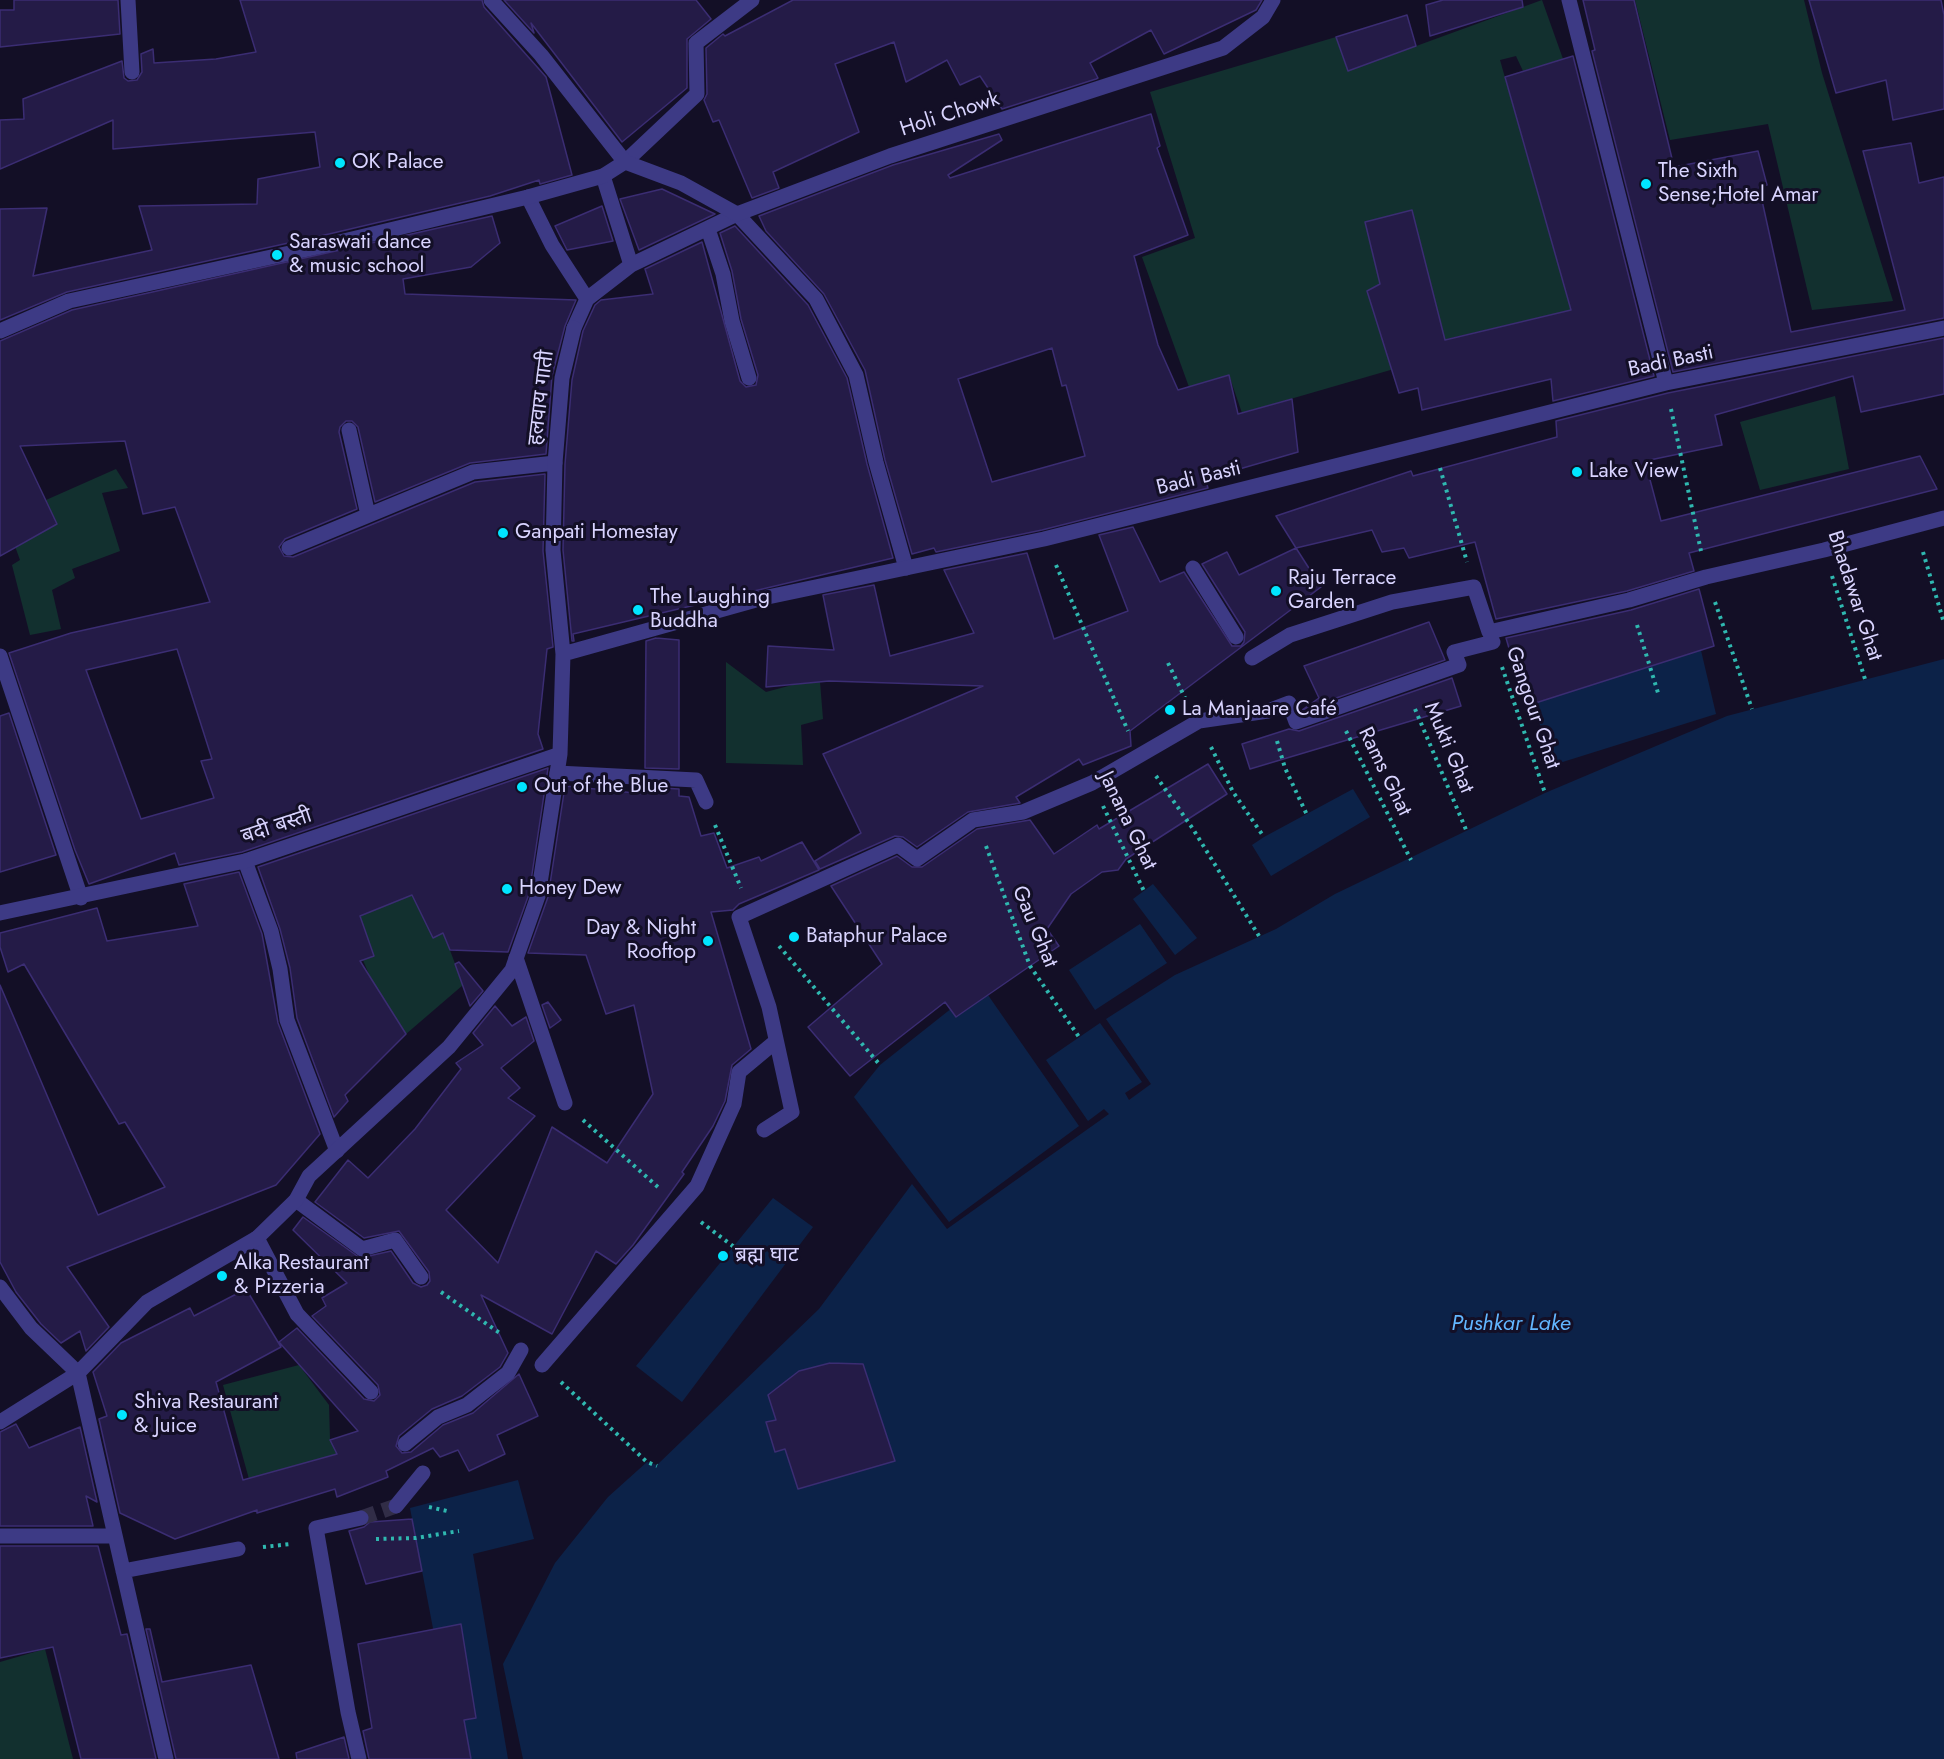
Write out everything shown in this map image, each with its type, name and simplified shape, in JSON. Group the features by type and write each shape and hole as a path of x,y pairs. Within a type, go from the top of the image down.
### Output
{"street":[{"path":"128,0 132,72"},
{"path":"491,0 540,55 625,162 681,183 737,214 816,299 856,375 876,462 906,568"},
{"path":"0,331 69,301 331,244 528,197 603,176 625,162 697,94 696,43 753,0"},
{"name":"Holi Chowk","path":"631,265 737,214 890,156 1222,48 1263,17 1273,0"},
{"path":"1569,0 1666,383"},
{"path":"603,176 631,265"},
{"path":"528,197 552,245 587,299"},
{"path":"708,229 723,274 732,321 749,378"},
{"name":"हलवाय गाती","path":"562,654 553,550 555,463 562,378 574,328 587,299 631,265"},
{"name":"Badi Basti","path":"562,654 763,598 1044,539 1666,383 1944,328"},
{"path":"349,430 368,515"},
{"path":"290,548 473,472 555,463"},
{"path":"1252,658 1290,635 1392,602 1474,587 1489,632 1629,600 1706,577 1824,550 1944,518"},
{"path":"1193,568 1236,637"},
{"path":"764,1130 792,1112 769,1007 739,917 898,845 917,859 973,820 1023,812 1092,783 1199,721 1268,711 1288,703 1296,722 1459,665 1454,652 1493,642"},
{"path":"0,1422 78,1373 147,1302 257,1238 296,1200 309,1176 449,1047 512,970 538,896 560,754 562,654"},
{"path":"0,656 81,897"},
{"name":"बदी बस्ती","path":"0,913 245,861 560,754"},
{"path":"557,773 696,780 706,802"},
{"path":"245,861 271,931 280,969 287,1020 337,1151"},
{"path":"516,958 565,1103"},
{"path":"542,1365 620,1278 697,1186 734,1104 739,1072 775,1042"},
{"path":"296,1200 362,1249 395,1240 421,1277"},
{"path":"257,1238 297,1314 371,1392"},
{"path":"0,1287 31,1328 78,1373 166,1759"},
{"path":"405,1444 438,1417 467,1405 508,1373 521,1350"},
{"path":"396,1506 423,1473"},
{"path":"359,1759 348,1712 316,1528 361,1518"},
{"path":"0,1536 115,1536"},
{"path":"123,1571 238,1549"}],"path":[{"path":"1432,442 1474,587"},
{"path":"1916,526 1944,623"},
{"name":"Bhadawar Ghat","path":"1824,550 1865,679"},
{"path":"1629,600 1659,696"},
{"name":"Gangour Ghat","path":"1493,642 1545,794"},
{"path":"1168,663 1233,792 1264,837"},
{"name":"Mukti Ghat","path":"1405,685 1467,832"},
{"name":"Rams Ghat","path":"1337,707 1351,743 1411,860"},
{"name":"Janana Ghat","path":"1092,783 1144,891"},
{"path":"706,802 752,912 826,1005 880,1065"},
{"name":"Gau Ghat","path":"973,820 986,847 1030,966 1079,1037"},
{"path":"565,1103 679,1205 754,1262"}],"green space":[{"path":"1542,0 1563,59 1523,71 1516,56 1500,60 1571,310 1421,345 1425,360 1242,413 1229,375 1189,387 1142,257 1195,238 1150,92 1336,37 1348,71"},
{"path":"1635,0 1804,0 1822,73 1893,301 1812,310 1768,124 1670,140"},
{"path":"1835,396 1849,469 1760,490 1740,422"},
{"path":"116,469 128,488 102,493 120,551 72,569 75,578 52,590 61,629 30,635 12,565 20,560 12,538 57,524 46,500"},
{"path":"726,662 766,692 796,684 820,682 823,719 801,725 803,765 726,763"},
{"path":"427,889 463,985 406,1034 388,1006 374,1012 373,984 363,960 373,956 360,916"},
{"path":"299,1365 329,1405 330,1440 337,1454 249,1479 223,1385"},
{"path":"45,1649 73,1759 0,1759 0,1662"}],"water":[{"path":"1699,642 1716,714 1553,765 1530,694"},
{"name":"Pushkar Lake","path":"1944,659 1944,1759 523,1759 503,1664 555,1563 608,1497 647,1462 657,1465 819,1309 912,1184 947,1229 1109,1114 1104,1109 1088,1121 1046,1060 1100,1023 1142,1082 1125,1093 1129,1100 1151,1084 1106,1019 1175,975 1276,929 1335,894 1545,793 1727,716"},
{"path":"1353,789 1370,817 1271,876 1252,845"},
{"path":"1153,884 1197,938 1175,955 1133,899"},
{"path":"1140,924 1167,963 1095,1010 1069,970"},
{"path":"981,985 1079,1126 949,1222 854,1097 880,1065"},
{"path":"773,1198 813,1227 682,1402 636,1366"},
{"path":"518,1480 534,1539 473,1554 508,1759 458,1759 410,1508"}],"building":[{"path":"14,0 118,0 120,34 0,47 0,10 14,10"},
{"path":"240,0 482,0 484,7 546,77 572,175 540,184 539,180 490,196 329,234 67,292 0,320 0,209 47,208 33,276 152,250 139,206 257,204 258,179 320,167 315,132 113,149 113,120 0,169 0,120 24,119 23,99 122,61 124,78 128,81 137,80 142,72 141,54 153,49 154,63 216,59 256,52"},
{"path":"504,0 696,0 711,19 687,39 687,88 622,142 531,23 534,33"},
{"path":"793,0 1262,0 1256,10 1164,54 1151,30 1090,63 1098,78 1002,109 980,76 960,85 947,60 906,82 894,42 835,64 859,132 773,172 779,188 752,198 719,120 713,122 704,100 707,94 706,48 723,34 725,36"},
{"path":"1443,0 1522,0 1523,7 1430,36 1426,5"},
{"path":"1583,0 1634,0 1674,167 1758,151 1767,185 1759,187 1791,332 1905,310 1863,151 1911,143 1919,183 1944,177 1944,318 1673,372 1592,51 1595,50"},
{"path":"1809,0 1941,0 1944,15 1944,109 1893,120 1886,80 1836,93"},
{"path":"1407,15 1416,46 1348,71 1336,37"},
{"path":"1573,56 1654,376 1553,401 1551,379 1422,410 1418,388 1399,393 1367,291 1380,284 1365,222 1412,210 1445,340 1571,310 1505,77"},
{"path":"1151,114 1160,146 1157,148 1188,235 1134,256 1158,345 1178,390 1229,375 1238,414 1292,399 1298,452 1205,479 1208,488 1042,530 936,552 934,548 912,554 885,460 865,370 824,294 766,231 759,216 893,165 999,134 1002,140 948,175 950,178","holes":["1052,348 1062,386 1066,385 1085,456 992,482 958,379"]},
{"path":"662,189 715,214 639,250 620,199"},
{"path":"602,206 613,241 567,250 555,226"},
{"path":"492,216 500,243 471,267 403,279 405,294 576,300 565,326 552,376 546,454 470,463 375,502 358,427 352,421 346,421 340,427 339,432 357,509 285,539 279,547 284,556 293,557 475,482 545,474 543,551 553,647 547,649 538,734 543,749 242,852 179,865 175,853 89,884 75,850 9,653 71,633 210,602 175,507 143,514 125,441 20,446 57,524 0,556 0,341 72,310","holes":["177,649 212,759 201,761 214,798 141,819 86,670"]},
{"path":"735,226 808,305 847,378 867,464 893,558 573,634 574,641 572,641 563,550 565,464 572,380 583,331 595,305 601,300 653,294 645,269 702,242 740,381 746,387 756,385 758,375 741,319 732,271 720,233"},
{"path":"1944,338 1944,394 1861,412 1853,376 1715,415 1722,445 1645,461 1661,521 1920,456 1937,489 1689,553 1694,571 1627,591 1496,619 1475,542 1409,558 1404,548 1382,552 1372,530 1296,548 1276,516 1411,471 1413,476 1557,437 1556,421 1668,393"},
{"path":"1133,527 1160,582 1184,572 1232,646 1241,646 1245,632 1202,564 1227,552 1239,575 1296,548 1321,587 1130,731 1131,746 1083,765 1079,759 1016,797 1020,803 968,812 917,847 903,837 895,836 820,869 815,861 861,833 823,754 983,686 829,681 766,687 768,646 834,650 823,595 874,585 890,656 974,633 944,570 1027,553 1054,639 1128,611 1099,535"},
{"path":"1699,589 1714,646 1526,706 1506,638 1631,610"},
{"path":"1429,622 1445,660 1302,710 1319,698 1304,666"},
{"path":"656,638 679,640 679,769 645,768 646,641"},
{"path":"1452,678 1461,706 1250,769 1242,744 1289,729 1299,731"},
{"path":"9,713 56,855 0,872 0,716"},
{"path":"1208,764 1227,794 1126,859 1118,870 1102,872 1071,894 1047,929 1059,946 956,1017 945,1002 850,1076 808,1027 882,964 831,886 897,856 912,867 922,867 977,829 1030,820 1054,854 1097,825 1099,829"},
{"path":"548,768 529,894 508,952 450,950 443,933 433,938 412,895 360,916 374,956 360,961 406,1034 345,1095 348,1101 334,1117 297,1018 290,968 280,929 258,867"},
{"path":"565,786 645,794 645,787 679,789 679,796 689,797 701,836 714,833 727,868 759,857 761,861 802,842 819,870 739,904 733,910 711,912 751,1049 732,1065 725,1101 713,1126 682,1172 684,1174 633,1245 616,1264 596,1251 552,1334 481,1295 508,1353 500,1367 462,1396 432,1409 399,1436 396,1446 402,1453 411,1452 443,1425 473,1413 519,1374 538,1416 497,1435 505,1454 469,1471 458,1450 440,1457 433,1448 386,1471 388,1477 337,1497 335,1489 257,1513 257,1510 175,1539 120,1513 99,1419 107,1416 93,1372 121,1343 190,1308 194,1316 246,1289 281,1347 216,1382 243,1480 337,1454 330,1440 358,1431 279,1342 297,1328 364,1399 374,1401 380,1395 378,1385 312,1316 326,1306 322,1298 347,1283 293,1230 303,1217 360,1258 391,1251 413,1283 421,1287 427,1285 430,1281 429,1272 399,1231 364,1238 315,1202 348,1160 368,1178 415,1129 461,1069 456,1063 483,1045 473,1033 495,1006 512,1026 526,1017 534,1041 501,1068 520,1088 508,1098 535,1116 446,1210 498,1263 552,1127 607,1163 653,1094 634,1005 606,1014 586,955 528,953 548,897"},
{"path":"239,872 262,934 278,1023 320,1134 276,1185 67,1267 109,1327 86,1351 80,1331 61,1343 41,1324 16,1292 0,1262 0,985 98,1215 165,1187 125,1122 119,1124 24,964 8,972 0,947 0,933 97,908 107,941 198,926 184,884"},
{"path":"459,962 483,991 470,1006 455,964"},
{"path":"548,1002 561,1020 550,1028 542,1005"},
{"path":"830,1363 863,1364 895,1461 798,1489 785,1449 775,1452 766,1422 776,1420 768,1395 799,1371"},
{"path":"16,1424 29,1448 80,1427 97,1502 86,1496 93,1526 0,1526 0,1432"},
{"path":"412,1519 422,1571 366,1584 349,1531 364,1527 370,1522"},
{"path":"0,1546 98,1546 121,1635 127,1634 156,1759 81,1759 53,1647 0,1658"},
{"path":"461,1624 476,1718 464,1720 471,1759 369,1759 363,1731 372,1728 358,1644"},
{"path":"146,1629 150,1629 162,1682 251,1665 279,1759 176,1759"},
{"path":"344,1737 349,1759 297,1759 296,1753"}],"tunnel":[{"path":"361,1518 396,1506"}],"place":[{"name":"OK Palace","path":"340,163"},
{"name":"The Sixth Sense;Hotel Amar","path":"1646,184"},
{"name":"Saraswati dance & music school","path":"277,255"},
{"name":"Lake View","path":"1577,472"},
{"name":"Ganpati Homestay","path":"503,533"},
{"name":"Raju Terrace Garden","path":"1276,591"},
{"name":"The Laughing Buddha","path":"638,610"},
{"name":"La Manjaare Café","path":"1170,710"},
{"name":"Out of the Blue","path":"522,787"},
{"name":"Honey Dew","path":"507,889"},
{"name":"Bataphur Palace","path":"794,937"},
{"name":"Day & Night Rooftop","path":"708,941"},
{"name":"ब्रह्म घाट","path":"723,1256"},
{"name":"Alka Restaurant & Pizzeria","path":"222,1276"},
{"name":"Shiva Restaurant & Juice","path":"122,1415"}]}
